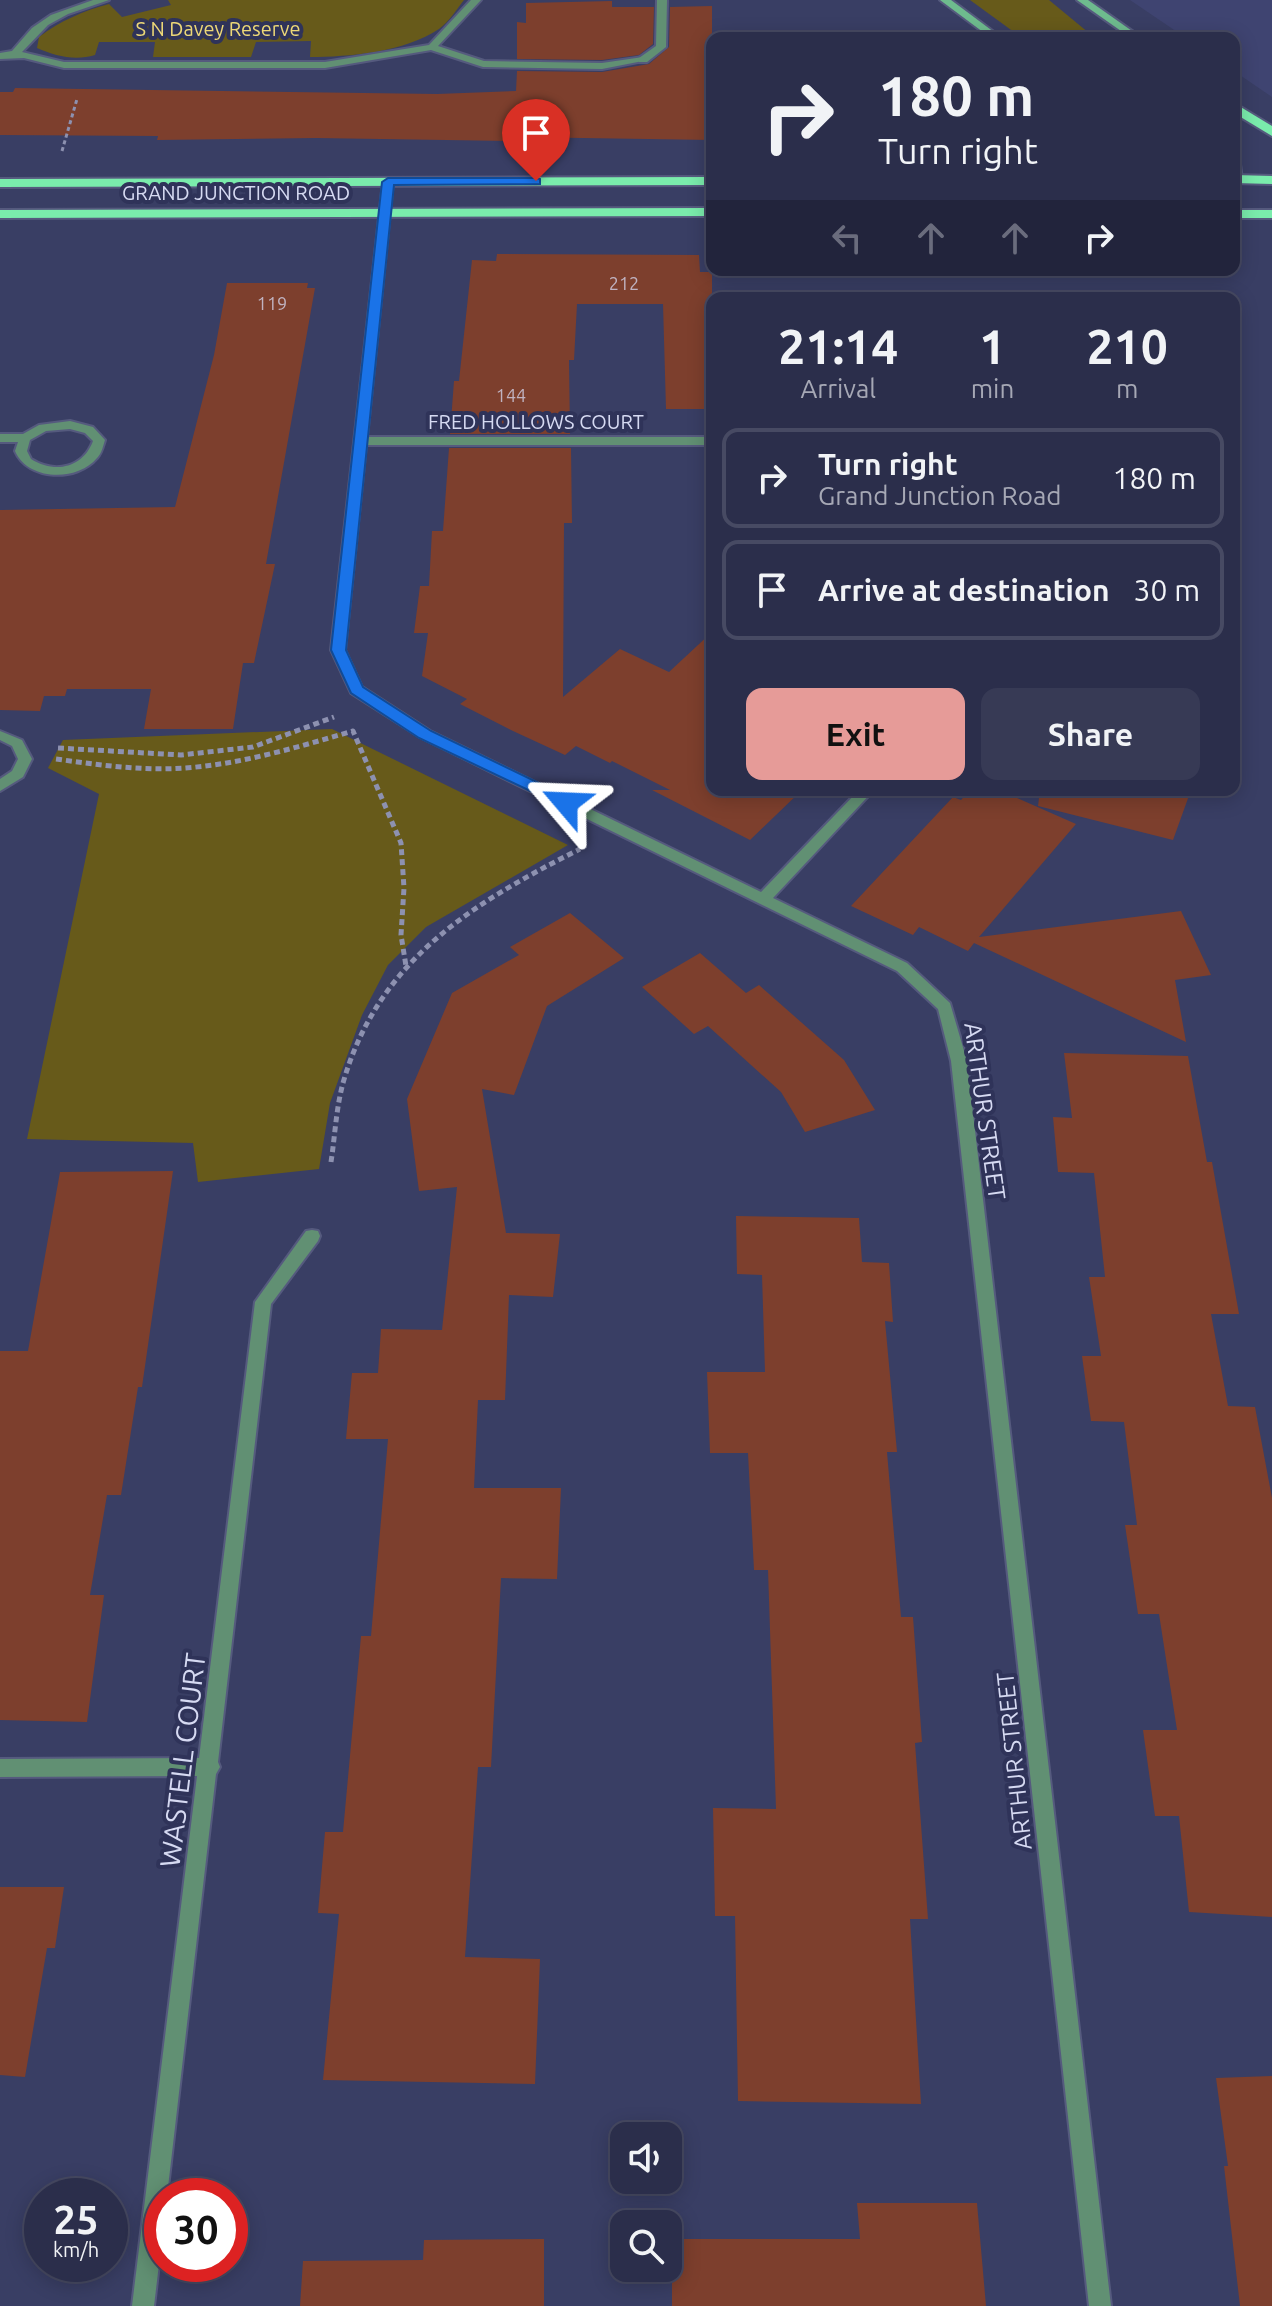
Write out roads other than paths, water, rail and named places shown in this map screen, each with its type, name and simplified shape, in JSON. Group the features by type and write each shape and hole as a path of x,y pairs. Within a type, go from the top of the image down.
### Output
{"highway":[{"path":"1240,111 1272,132"},
{"path":"1240,182 1272,180"},
{"name":"GRAND JUNCTION ROAD","path":"0,183 706,181"},
{"name":"GRAND JUNCTION ROAD","path":"0,214 706,212"},
{"path":"1240,214 1272,214"}],"main road":[{"path":"945,0 989,32"},
{"path":"1082,0 1128,32"}],"street":[{"path":"17,52 32,30 64,12 104,0"},
{"path":"432,47 476,0"},
{"path":"0,56 17,52 42,61 87,65 325,65 432,47 483,64 602,66 643,60 661,47 662,0"},
{"name":"ARTHUR STREET","path":"388,182 338,650 356,690 425,734 902,967 945,1007 959,1061 1100,2306"},
{"path":"0,438 25,438 43,428 70,425 89,430 99,440 98,451 89,461 70,469 46,471 26,465 18,455 18,448 25,438"},
{"name":"FRED HOLLOWS COURT","path":"361,441 706,441"},
{"path":"0,735 17,743 25,759 18,774 0,786"},
{"path":"763,899 861,796"},
{"name":"WASTELL COURT","path":"143,2306 210,1767 263,1302 312,1236"},
{"path":"0,1768 210,1767"}],"park label":[{"name":"S N Davey Reserve","path":"218,28"}]}
